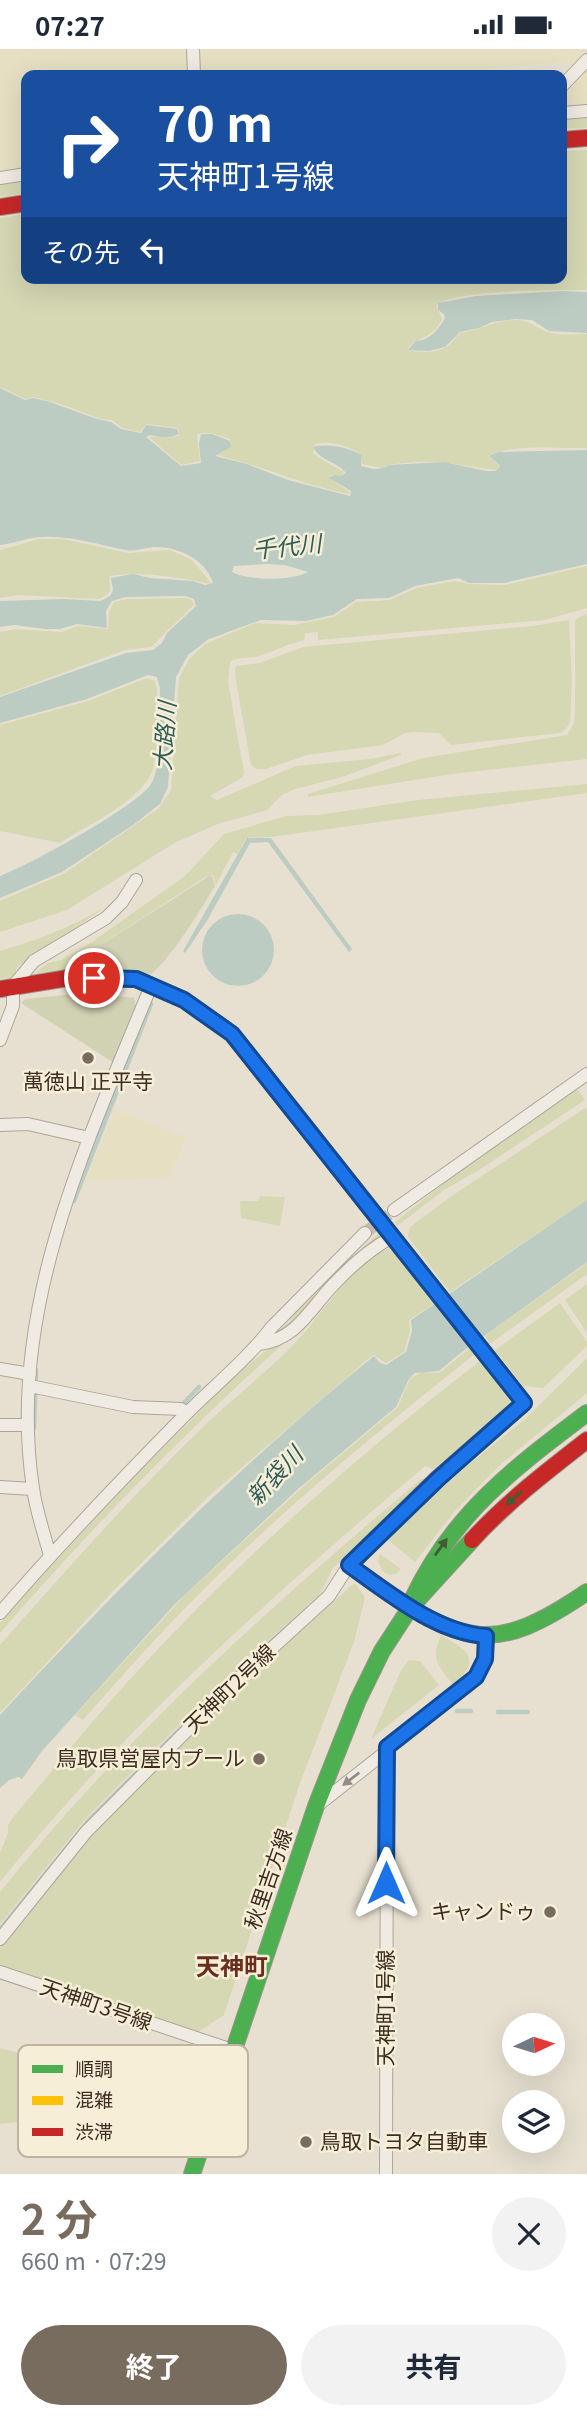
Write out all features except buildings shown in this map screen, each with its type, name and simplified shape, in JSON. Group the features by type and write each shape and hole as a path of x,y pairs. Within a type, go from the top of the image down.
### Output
{"main road":[{"path":"567,140 587,138"},
{"path":"0,207 21,204"},
{"path":"7,987 74,977 136,979 184,1000 232,1034 524,1403 439,1478 349,1565 410,1608 459,1631 486,1636 531,1624 587,1592"},
{"path":"551,1439 587,1403"},
{"name":"秋里吉方線","path":"410,1608 424,1571 446,1540 489,1493 551,1439 587,1413"},
{"name":"秋里吉方線","path":"234,2045 316,1806 365,1683 382,1651 410,1608 494,1516 587,1440"},
{"path":"534,1481 587,1448"},
{"name":"秋里吉方線","path":"192,2174 197,2157"}],"street":[{"path":"193,49 194,70"},
{"path":"567,81 587,60"},
{"path":"567,113 587,111"},
{"path":"0,178 21,175"},
{"path":"0,1040 13,1006 7,987 34,961 106,918 122,902 135,880"},
{"path":"50,1556 33,1489 28,1425 31,1352 45,1269 89,1138 151,986"},
{"path":"394,1210 587,1074"},
{"path":"0,1125 28,1123 89,1138"},
{"path":"0,1613 50,1556 187,1413 259,1344 271,1328 365,1233"},
{"path":"259,1344 271,1343 301,1325 333,1285 376,1245 397,1243"},
{"path":"0,1369 30,1380 133,1407 173,1409 187,1413"},
{"path":"0,1425 28,1425"},
{"path":"0,1487 33,1489"},
{"name":"天神町2号線","path":"0,1939 86,1832 236,1681 329,1597 349,1565"},
{"path":"316,1806 476,1677 485,1659 486,1636"},
{"name":"天神町1号線","path":"386,2174 387,1751"},
{"name":"天神町3号線","path":"0,1972 216,2045"}],"shaded area":[{"path":"0,49 187,49 188,70 21,70 21,170 0,173"},
{"path":"198,49 587,49 587,53 576,63 559,62 485,70 199,70"},
{"path":"587,63 587,109 573,110 567,105 567,84"},
{"path":"115,1110 186,1137 170,1177 85,1181"}],"green space":[{"path":"587,114 587,128 567,129 567,115"},
{"path":"587,150 587,290 485,293 448,300 436,305 442,319 436,329 407,349 422,352 439,350 448,346 460,333 511,320 527,322 553,333 587,334 587,448 510,449 488,456 499,466 496,470 430,462 393,464 383,468 362,464 362,455 346,447 333,443 315,444 313,453 344,472 341,476 329,478 350,492 349,494 217,455 231,447 230,439 213,434 197,434 200,461 181,465 149,437 175,437 179,435 178,428 146,424 140,432 122,428 112,420 101,419 33,397 26,399 0,387 0,218 21,215 21,284 567,284 567,151"},
{"path":"21,178 21,194 0,197 0,180"},
{"path":"39,539 63,539 128,553 170,550 192,560 211,583 134,574 110,576 110,592 99,599 18,595 0,598 0,550"},
{"path":"587,566 587,608 545,620 318,640 318,632 305,633 304,640 259,656 230,662 228,682 244,772 243,777 210,796 217,800 296,766 401,755 342,777 295,789 282,795 267,810 218,824 176,842 67,910 0,932 0,901 65,873 159,808 171,790 179,678 190,658 205,644 255,623 294,625 334,617 356,602 390,600 416,588 455,581 505,585"},
{"path":"127,599 192,600 194,605 151,647 125,650 0,696 0,632 15,629 62,632 78,626 108,629 109,612 114,602"},
{"path":"587,614 587,759 452,774 308,797 308,794 423,758 567,735 574,723 575,710 575,622 577,618"},
{"path":"569,620 572,680 570,722 560,733 451,745 439,733 413,732 405,733 383,745 307,755 266,769 256,769 251,765 236,681 237,666 260,663 303,647 533,626"},
{"path":"147,678 155,681 157,690 156,747 154,765 140,789 114,810 60,843 0,831 0,725 88,701"},
{"path":"587,784 587,793 271,837 246,838 238,854 233,852 216,885 213,875 205,877 81,958 78,965 82,968 35,973 48,963 61,960 92,942 185,876 224,834 286,816 318,815 418,800"},
{"path":"212,876 215,886 175,947 150,975 78,965 81,958"},
{"path":"103,908 17,967 14,977 0,979 0,951 53,933"},
{"path":"85,993 134,998 136,1006 114,1063 21,1003 25,999"},
{"path":"576,1087 585,1100 444,1190 397,1226 395,1222 462,1169"},
{"path":"585,1108 587,1200 450,1292 408,1237 410,1227 453,1195"},
{"path":"260,1196 285,1197 280,1226 241,1218 240,1201 258,1201"},
{"path":"379,1233 384,1239 297,1323 272,1337 289,1322 306,1298"},
{"path":"389,1249 398,1255 435,1303 409,1320 410,1331 404,1352 386,1363 373,1355 210,1495 115,1589 0,1713 0,1645 153,1477 207,1423 293,1345 354,1271 366,1260"},
{"path":"587,1263 587,1274 490,1344 485,1336"},
{"path":"587,1284 587,1333 565,1300"},
{"path":"560,1303 587,1342 587,1346 543,1388 523,1386 495,1350"},
{"path":"294,1334 142,1479 0,1633 0,1623 90,1523 160,1451 249,1364"},
{"path":"470,1348 475,1354 403,1411 264,1531 168,1625 83,1720 75,1715 185,1595 306,1484 398,1407 410,1379 422,1372 439,1373"},
{"path":"587,1358 587,1393 501,1464 455,1511 415,1562 386,1538 468,1465 525,1419"},
{"path":"480,1361 509,1397 511,1406 506,1412 433,1469 425,1466 312,1563 202,1664 97,1770 0,1882 0,1853 8,1833 8,1825 90,1725 149,1659 238,1568 332,1482"},
{"path":"426,1478 426,1482 333,1568 315,1604 312,1601 219,1685 87,1817 0,1924 0,1892 97,1780 200,1675 254,1625 421,1479"},
{"path":"380,1554 401,1569 390,1575 383,1572 378,1561"},
{"path":"356,1584 365,1598 354,1642 299,1786 224,2015 198,2032 0,1966 0,1947 92,1833 233,1691"},
{"path":"441,1635 465,1651 470,1662 453,1685 437,1662 436,1651"},
{"path":"409,1660 420,1661 439,1685 371,1739 401,1670"},
{"path":"0,2048 18,2053 18,2122 0,2124"}],"water":[{"path":"587,292 587,333 549,331 532,320 515,319 492,322 460,332 445,347 429,351 408,350 416,341 433,334 445,318 438,310 438,303 476,296"},
{"path":"0,388 25,400 33,398 47,401 111,422 121,429 141,433 146,425 177,429 179,434 172,437 146,437 181,466 201,463 201,434 212,434 230,441 231,447 215,456 247,464 288,480 350,496 351,491 329,478 346,473 320,456 313,447 332,446 350,450 362,455 361,466 372,469 389,465 444,462 486,471 496,471 500,466 489,456 498,452 587,450 587,564 504,583 469,583 458,578 415,586 389,598 357,599 333,615 306,621 261,620 209,639 188,655 176,677 168,787 160,804 62,872 0,898 0,876 105,820 142,794 151,784 158,764 160,688 157,677 148,675 87,699 0,723 0,697 126,653 153,650 196,606 194,599 185,596 126,597 112,601 106,611 107,628 77,624 60,629 45,629 14,625 0,627 0,601 101,601 110,596 113,590 111,578 133,574 193,581 205,585 213,583 204,567 197,561 181,552 162,547 129,550 53,537 32,538 0,545","holes":["285,565 308,572 270,579 232,572 234,566"]},
{"path":"247,838 271,838 352,949 349,952 268,842 250,843 208,919 185,953 183,951"},
{"path":"231,914 245,914 264,924 274,943 274,957 264,976 245,986 231,986 212,976 202,957 202,943 212,924"},
{"name":"新袋川","path":"587,1200 587,1262 439,1371 415,1373 409,1379 396,1407 297,1490 174,1605 42,1751 22,1779 19,1777 9,1780 0,1788 0,1715 135,1574 275,1440 374,1356 386,1365 406,1352 412,1331 411,1320"},
{"path":"312,1602 314,1605 227,1683 0,1932 0,1926 87,1819 226,1680"}],"waterway":[{"path":"74,1201 151,1004"},
{"path":"34,1428 36,1370"},
{"path":"181,1406 199,1387"},
{"path":"457,1711 471,1711"},
{"path":"498,1712 528,1712"}],"tunnel":[{"path":"365,1233 394,1210"}],"traffic: fast":[{"path":"413,1598 429,1568 466,1517 510,1474 587,1413"},
{"path":"235,2045 316,1806 358,1700 382,1651 410,1608 472,1540"},
{"path":"374,1583 431,1620 479,1635 502,1633 527,1626 587,1592"},
{"path":"192,2174 198,2157"}],"traffic: slow":[{"path":"313,1136 524,1403 493,1430"}],"traffic: jam":[{"path":"567,140 587,138"},
{"path":"0,207 21,204"},
{"path":"0,989 74,977 136,979 184,1000 232,1034 313,1136"},
{"path":"374,1583 349,1565 438,1478 493,1430"},
{"path":"472,1540 513,1500 587,1440"}],"place":[{"name":"萬徳山 正平寺","path":"88,1058"},
{"name":"鳥取県営屋内プール","path":"259,1759"},
{"name":"キャンドゥ","path":"550,1912"},
{"name":"鳥取トヨタ自動車","path":"306,2142"}],"district":[{"name":"天神町","path":"232,1967"}],"route":[{"path":"94,978 136,979 184,1000 232,1034 524,1403 439,1478 349,1565 410,1608 459,1631 486,1636 484,1665 476,1677 387,1747 386,1883"}],"water label":[{"name":"千代川","path":"287,547"},
{"name":"大路川","path":"165,736"}]}
